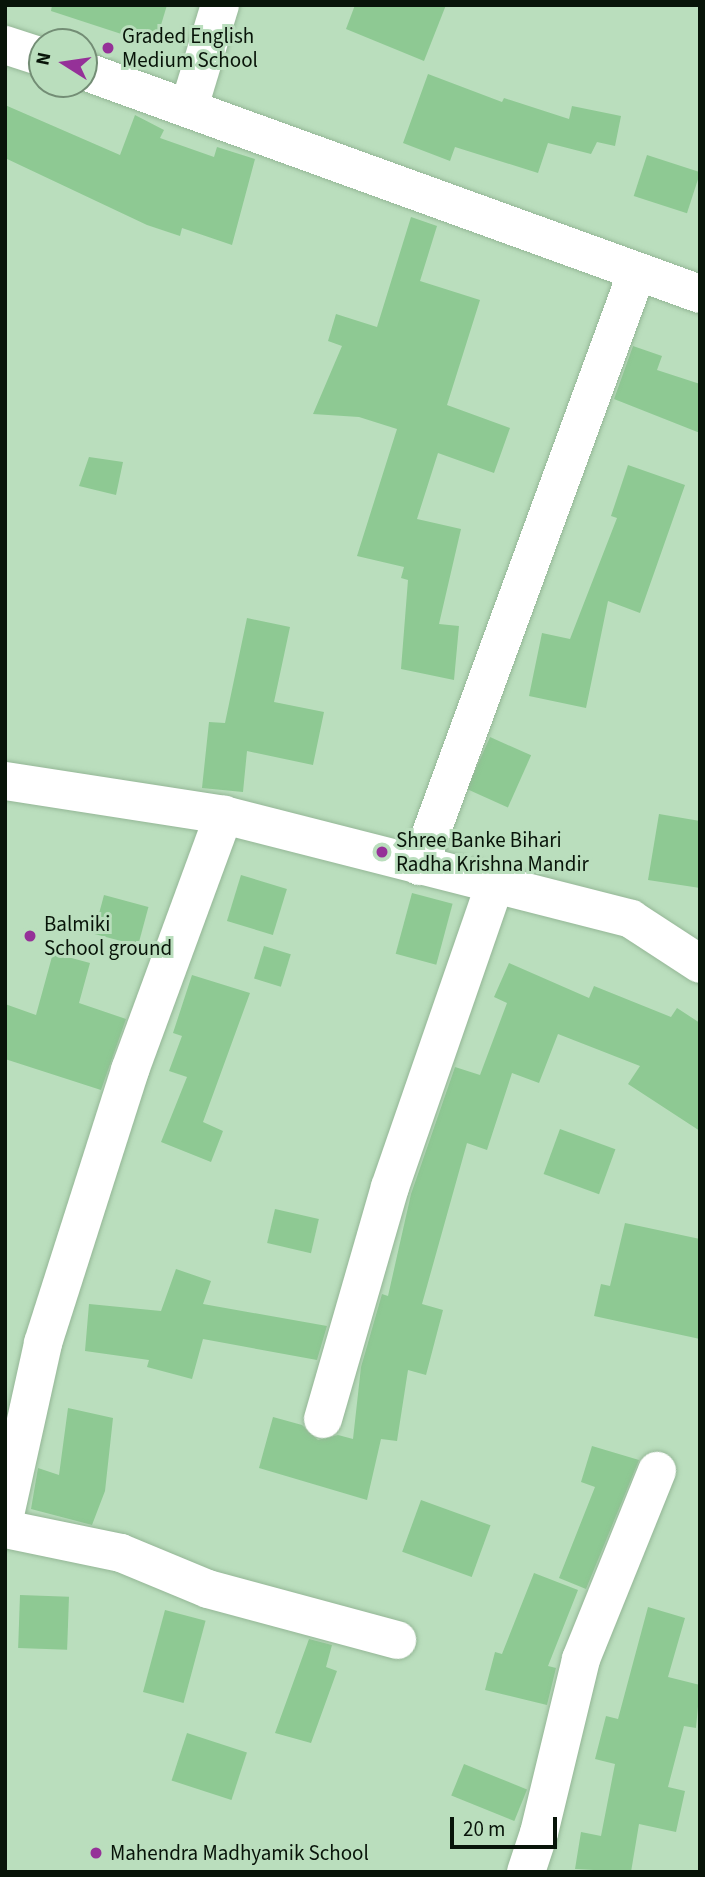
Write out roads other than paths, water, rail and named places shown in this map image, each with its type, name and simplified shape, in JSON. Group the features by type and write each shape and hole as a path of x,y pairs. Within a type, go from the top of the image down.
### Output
{"street":[{"path":"189,107 220,5"},
{"path":"5,45 28,52"},
{"path":"98,76 700,294"},
{"path":"419,866 637,272"},
{"path":"5,781 224,815 631,919 700,964"},
{"path":"5,1516 43,1343 130,1070 224,815"},
{"path":"323,1419 390,1187 495,884"},
{"path":"526,1872 540,1833 581,1659 657,1471"},
{"path":"5,1529 121,1553 208,1589 397,1640"}],"place":[{"name":"Graded English Medium School","path":"108,48"},
{"name":"Shree Banke Bihari Radha Krishna Mandir","path":"382,852"},
{"name":"Balmiki School ground","path":"30,936"},
{"name":"Mahendra Madhyamik School","path":"96,1853"}]}
